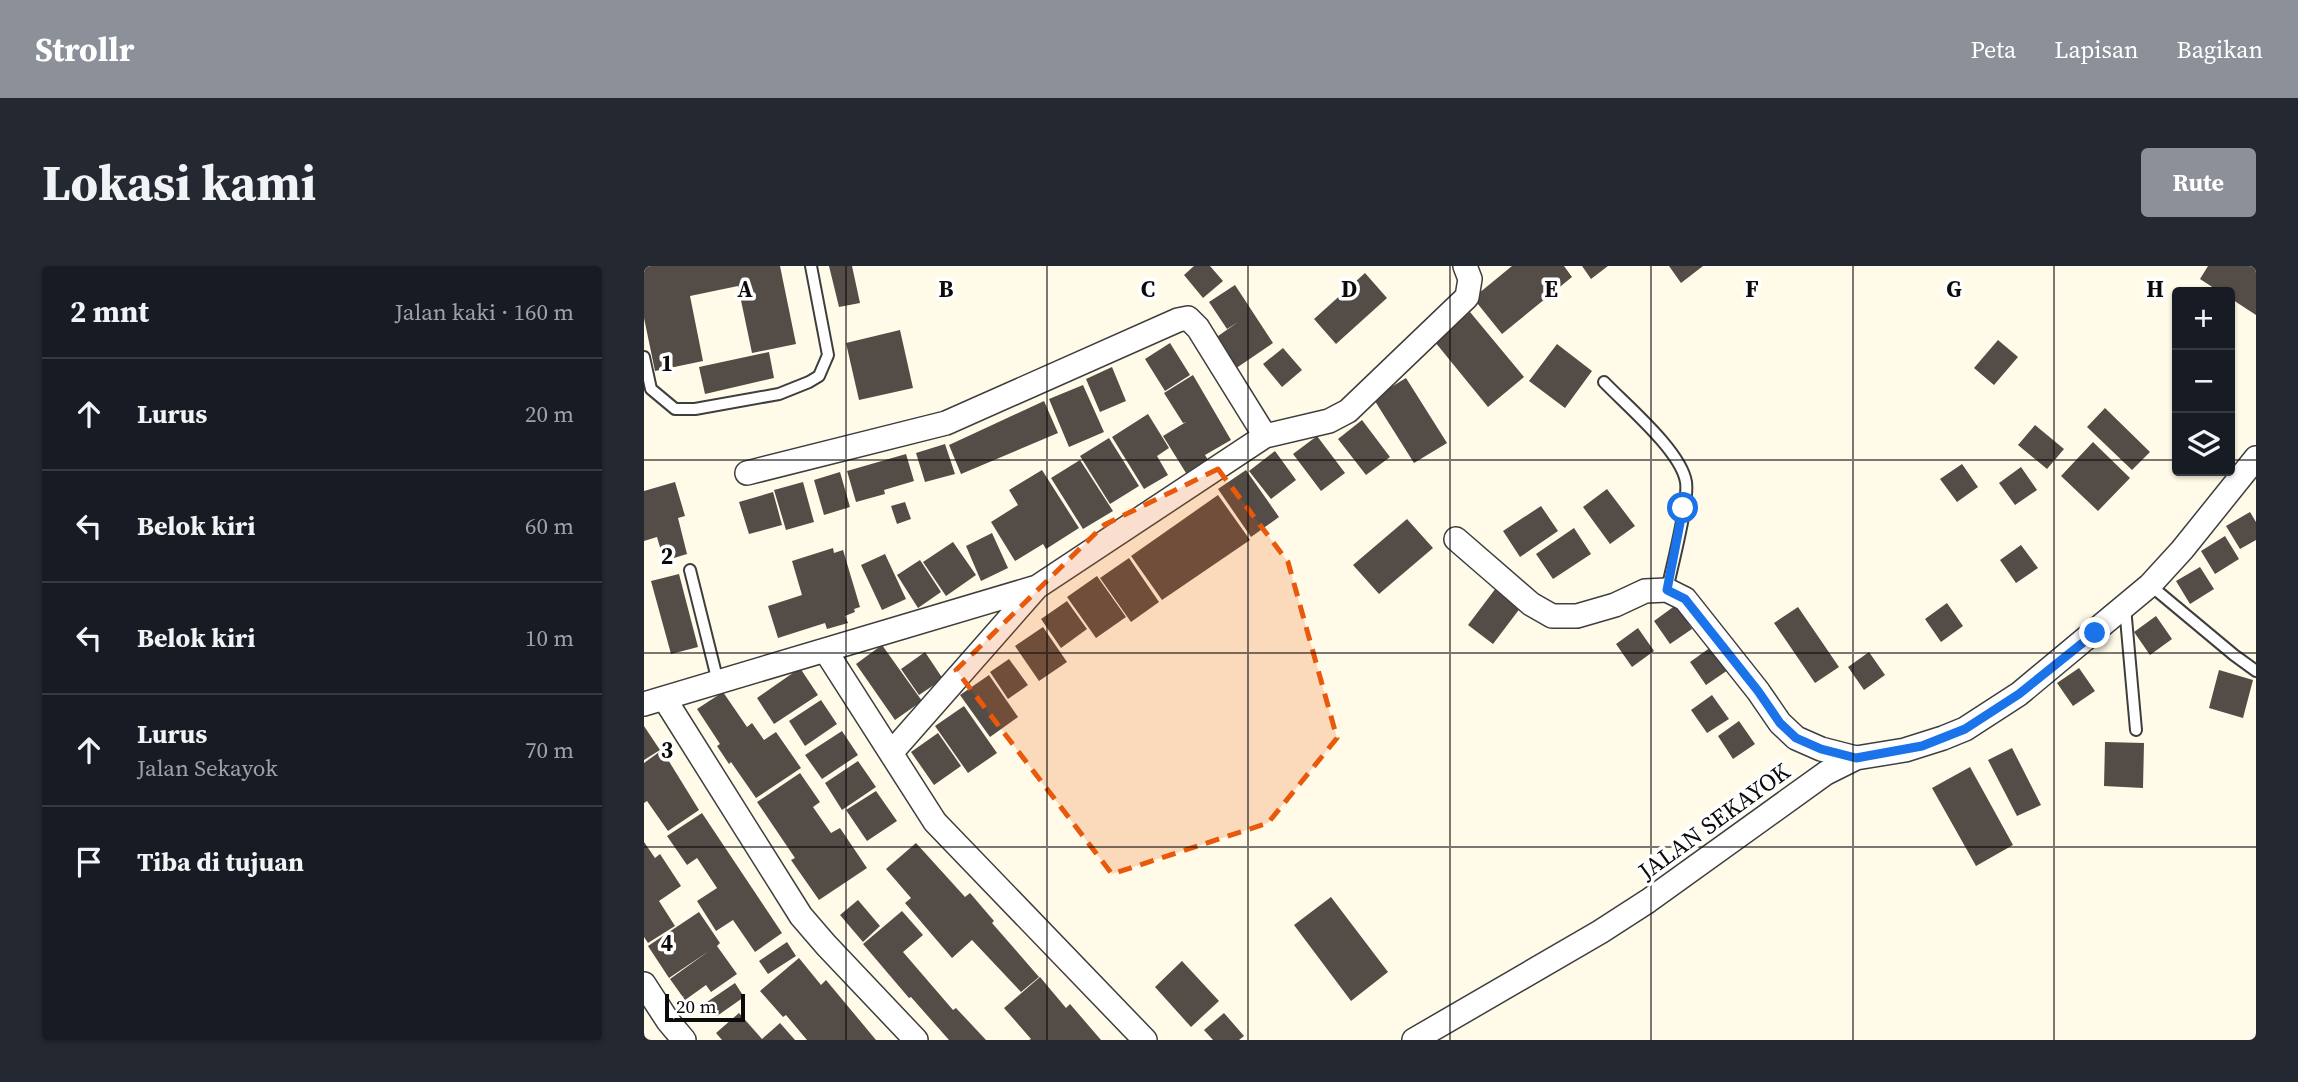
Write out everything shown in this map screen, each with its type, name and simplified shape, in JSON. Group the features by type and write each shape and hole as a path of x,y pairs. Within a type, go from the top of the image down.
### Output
{"street":[{"path":"891,753 1037,587 1265,436 1329,421 1348,411 1467,297 1471,279 1465,266"},
{"path":"747,473 946,423 1178,320 1188,318 1198,328 1265,436"},
{"name":"JALAN SEKAYOK","path":"1414,1040 1600,932 1648,901 1826,773 1856,758 1922,746 1965,729 2019,694 2150,585 2182,550 2256,458"},
{"path":"1456,539 1531,604 1552,616 1577,616 1615,605 1645,591 1667,590 1685,599 1780,723 1796,738 1821,749 1856,758"},
{"path":"916,1040 802,916 654,701 1037,587"},
{"path":"825,650 935,822 1145,1040"},
{"path":"644,984 684,1040"}],"lane":[{"path":"644,357 651,388 675,409 695,409 779,394 809,382 819,376 828,355 811,266"},
{"path":"1604,382 1674,455 1686,482 1667,590"},
{"path":"690,570 718,682"},
{"path":"2150,585 2256,671"},
{"path":"2125,606 2136,730"}],"highlighted area":[{"path":"1218,469 1288,562 1337,738 1268,823 1112,874 956,670 1104,525"}],"building":[{"path":"644,266 780,266 796,344 752,353 738,286 690,296 703,361 655,371 644,318"},
{"path":"829,266 852,266 860,303 839,307"},
{"path":"1194,266 1210,266 1223,281 1203,298 1184,275"},
{"path":"1512,266 1564,266 1572,277 1502,334 1473,298"},
{"path":"1582,266 1608,266 1591,279"},
{"path":"1669,266 1703,266 1681,283"},
{"path":"2208,266 2256,266 2256,315 2235,301 2235,287 2212,287 2200,279"},
{"path":"1365,273 1387,298 1336,344 1314,319"},
{"path":"1235,285 1273,343 1232,371 1211,341 1238,322 1227,329 1209,302"},
{"path":"1470,312 1524,377 1488,407 1435,342"},
{"path":"900,330 913,388 859,400 846,343"},
{"path":"1998,340 2018,357 1994,385 1974,368"},
{"path":"1170,343 1190,375 1165,391 1145,359"},
{"path":"1557,344 1592,371 1565,408 1529,381"},
{"path":"1283,348 1302,370 1282,387 1263,364"},
{"path":"769,352 774,378 705,394 699,367"},
{"path":"1112,367 1126,401 1100,412 1086,379"},
{"path":"1193,375 1231,440 1205,455 1208,460 1186,473 1163,436 1186,422 1183,423 1164,393"},
{"path":"1406,378 1447,443 1414,463 1373,398"},
{"path":"1083,385 1104,432 1069,447 1049,399"},
{"path":"1044,401 1058,433 961,474 949,445"},
{"path":"2105,408 2150,452 2132,470 2087,427"},
{"path":"1148,414 1169,448 1157,456 1168,475 1144,489 1112,437"},
{"path":"1362,420 1390,457 1366,475 1338,439"},
{"path":"2035,425 2064,449 2047,469 2018,445"},
{"path":"1317,436 1345,473 1321,491 1293,454"},
{"path":"1109,438 1139,486 1110,504 1080,456"},
{"path":"2093,442 2130,478 2098,511 2061,476"},
{"path":"945,444 955,474 925,482 916,453"},
{"path":"1275,451 1296,480 1271,499 1249,471"},
{"path":"906,454 914,481 884,490 885,494 856,502 847,471"},
{"path":"1080,460 1113,511 1083,529 1051,478"},
{"path":"1962,464 1978,487 1957,502 1940,479"},
{"path":"2021,467 2037,490 2015,505 1999,483"},
{"path":"1042,470 1079,528 1046,549 1043,544 1015,561 991,522 1018,505 1009,490"},
{"path":"1246,470 1279,517 1251,537 1218,489"},
{"path":"840,472 850,507 824,515 814,480"},
{"path":"675,482 685,516 678,518 687,554 664,561 657,537 644,541 644,491"},
{"path":"803,482 814,522 786,530 774,490"},
{"path":"1607,489 1635,526 1610,544 1583,507"},
{"path":"773,492 782,525 749,534 739,502"},
{"path":"1218,495 1250,540 1162,600 1131,556"},
{"path":"905,502 911,519 897,524 891,506"},
{"path":"1541,506 1558,531 1520,557 1503,531"},
{"path":"2250,512 2256,522 2256,540 2240,549 2226,526"},
{"path":"1407,519 1433,548 1379,594 1353,565"},
{"path":"1574,528 1591,554 1553,579 1536,554"},
{"path":"992,533 1008,568 981,581 966,546"},
{"path":"2225,536 2239,559 2215,574 2201,551"},
{"path":"953,542 976,575 946,596 923,562"},
{"path":"2021,545 2038,568 2016,583 2000,560"},
{"path":"833,548 834,553 843,550 860,607 845,616 848,623 827,629 825,623 778,638 768,606 802,595 792,561"},
{"path":"885,554 906,599 882,610 861,565"},
{"path":"1129,558 1159,602 1131,622 1100,578"},
{"path":"920,560 941,592 918,608 897,575"},
{"path":"2200,567 2214,589 2190,604 2176,581"},
{"path":"679,574 698,647 671,654 651,581"},
{"path":"1097,576 1126,617 1096,638 1067,597"},
{"path":"1496,588 1521,607 1493,644 1468,625"},
{"path":"1067,601 1087,629 1061,648 1041,619"},
{"path":"1947,603 1963,626 1941,642 1925,619"},
{"path":"1676,605 1692,629 1670,644 1654,621"},
{"path":"1798,607 1839,667 1815,683 1774,623"},
{"path":"2156,616 2172,639 2150,655 2134,632"},
{"path":"1043,627 1067,662 1039,681 1015,646"},
{"path":"1638,628 1654,651 1632,667 1616,644"},
{"path":"882,645 922,701 895,720 856,664"},
{"path":"1711,647 1728,670 1706,685 1690,662"},
{"path":"925,652 943,679 919,695 901,669"},
{"path":"1869,652 1885,675 1864,690 1848,667"},
{"path":"1009,659 1028,685 1008,699 990,672"},
{"path":"800,668 818,695 774,724 757,698"},
{"path":"2079,668 2095,691 2073,706 2057,683"},
{"path":"2219,670 2253,680 2243,718 2209,708"},
{"path":"989,675 1018,717 990,737 960,695"},
{"path":"723,692 747,727 752,723 764,740 776,732 801,768 756,798 717,746 720,744 697,709"},
{"path":"1712,695 1729,719 1707,733 1691,710"},
{"path":"821,700 837,724 805,746 789,721"},
{"path":"964,706 997,753 968,773 935,726"},
{"path":"1739,721 1755,744 1733,759 1718,736"},
{"path":"644,726 660,750 644,760"},
{"path":"842,731 858,755 822,779 805,755"},
{"path":"938,733 961,766 934,785 911,752"},
{"path":"2105,742 2144,743 2143,788 2104,786"},
{"path":"2012,748 2041,805 2017,816 1988,760"},
{"path":"662,750 699,810 668,831 647,801 644,803 644,763"},
{"path":"858,761 876,787 842,810 825,783"},
{"path":"1970,767 2013,845 1976,866 1932,788"},
{"path":"800,773 820,802 813,807 831,833 840,828 867,868 819,900 791,860 795,858 757,802"},
{"path":"876,791 897,821 867,841 846,810"},
{"path":"702,813 782,933 755,952 733,920 716,931 697,901 717,888 697,858 687,865 667,836"},
{"path":"644,842 655,858 660,854 681,886 659,901 675,926 648,943 644,937"},
{"path":"916,843 965,897 970,893 1039,977 1021,992 972,940 952,958 905,903 911,898 886,869"},
{"path":"1331,897 1388,972 1351,1001 1294,925"},
{"path":"858,900 880,926 863,942 840,915"},
{"path":"902,911 923,935 903,952 953,1010 956,1008 986,1040 949,1040 863,944"},
{"path":"699,912 720,943 717,946 737,974 711,992 706,985 685,1000 670,979 709,951 669,978 648,946"},
{"path":"787,942 796,956 768,974 759,961"},
{"path":"799,958 821,985 826,980 876,1040 807,1040 786,1015 783,1017 760,991"},
{"path":"1182,961 1219,1001 1191,1027 1155,987"},
{"path":"1040,977 1066,1008 1070,1004 1101,1040 1029,1040 1031,1039 1004,1008"},
{"path":"735,983 744,997 717,1016 707,1002"},
{"path":"739,1013 762,1039 780,1023 795,1040 722,1040 716,1033"},
{"path":"1224,1013 1244,1036 1239,1040 1213,1040 1204,1030"}],"route":[{"path":"1683,508 1667,590 1685,599 1780,723 1796,738 1821,749 1856,758 1922,746 1965,729 2019,694 2095,633"}]}
